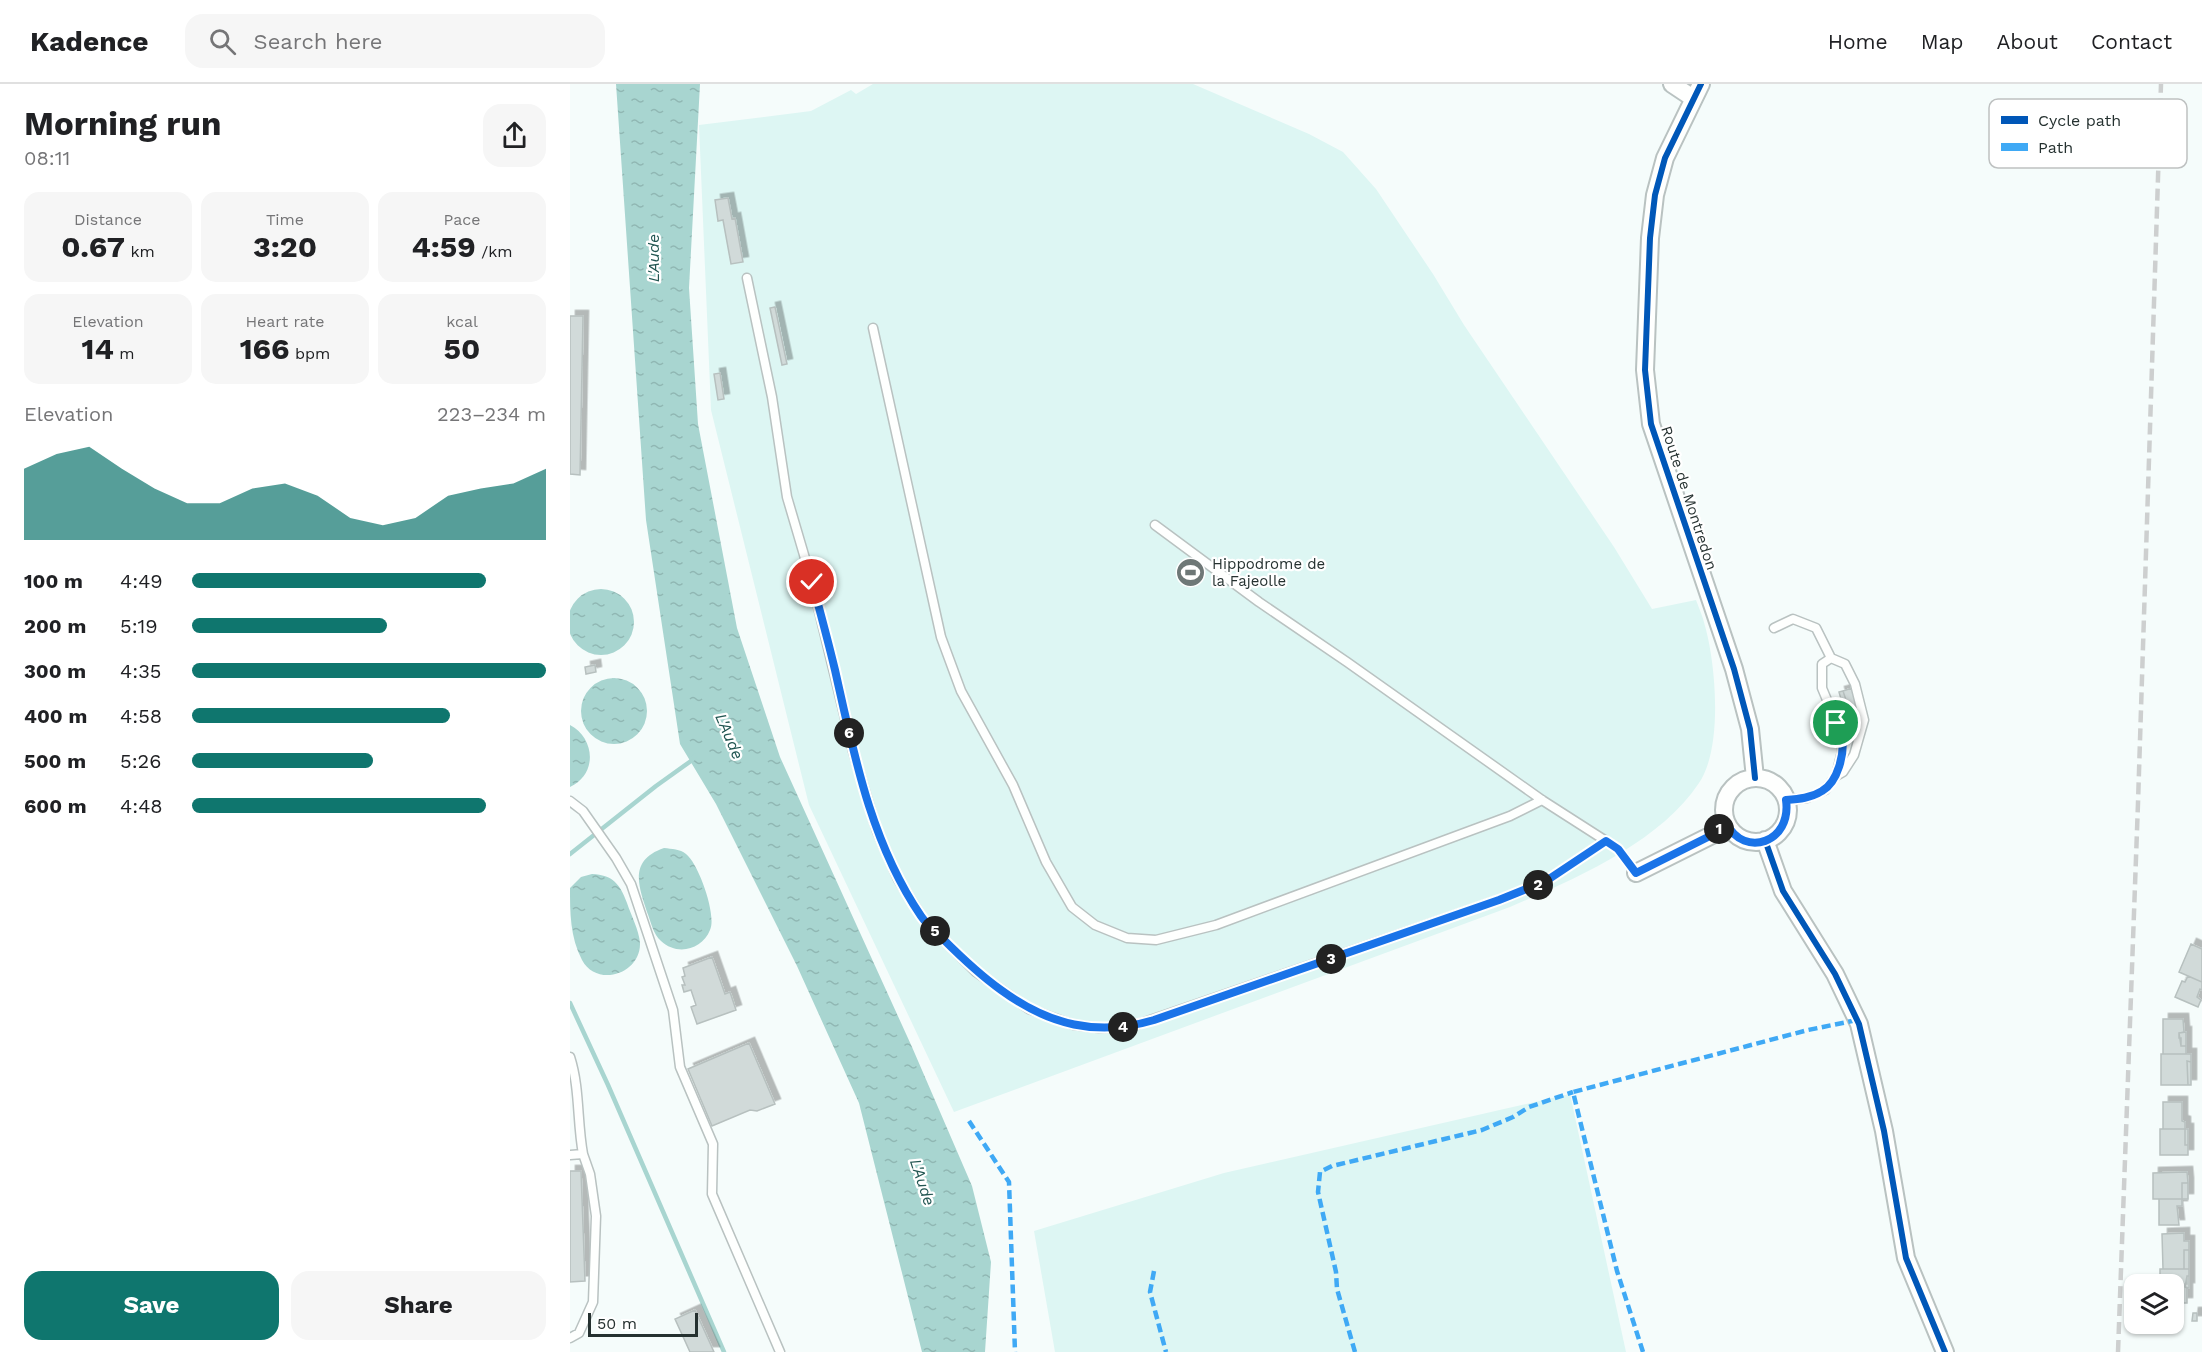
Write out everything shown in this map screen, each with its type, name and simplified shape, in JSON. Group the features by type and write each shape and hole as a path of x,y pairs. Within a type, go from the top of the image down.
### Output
{"street":[{"path":"1672,84 1697,91"},
{"name":"Route de Montredon","path":"1697,91 1665,158 1655,195 1650,238 1645,370 1652,424 1734,669 1750,729 1755,778"},
{"path":"1747,779 1766,779 1779,788 1786,800 1788,812 1783,828 1772,838 1759,843 1742,840 1727,824 1724,809 1728,794 1735,786 1747,779"},
{"path":"1636,873 1714,834 1727,824"},
{"path":"1766,840 1783,891 1835,974 1859,1024 1884,1131 1906,1258 1945,1352"}],"lane":[{"path":"747,278 772,397 788,497 812,582 853,751 877,831 898,879 923,919 976,972 1021,1004 1074,1025 1099,1028 1130,1027 1499,900 1546,881 1606,841"},
{"path":"873,328 941,637 961,691 1013,785 1046,862 1072,907 1095,926 1127,938 1156,939 1216,925 1510,816 1542,800"},
{"path":"1155,525 1259,602 1542,800 1618,849 1636,873"},
{"path":"1774,628 1793,620 1816,628 1831,658 1845,664 1855,684 1864,720 1854,755 1843,772 1836,776 1825,790 1807,798 1786,800"},
{"path":"1831,658 1822,664 1822,688 1842,736 1842,752 1836,776"},
{"path":"570,801 583,811 631,884 673,1010 680,1067 713,1144 712,1194 780,1352"},
{"path":"570,1057 576,1077 578,1128 590,1174 596,1216 593,1302 579,1333 570,1338"},
{"path":"570,1155 584,1154"}],"shaded area":[{"name":"Hippodrome de la Fajeolle","path":"873,84 1193,84 1309,134 1343,152 1376,189 1464,325 1614,547 1652,609 1696,600 1704,623 1712,662 1714,728 1707,768 1699,783 1682,804 1662,824 1614,857 1510,907 954,1112 809,805 711,410 699,125 811,111 851,90 856,94"},
{"path":"1570,1094 1626,1352 1055,1352 1034,1231 1224,1173"}],"water":[{"name":"L'Aude","path":"616,84 700,84 689,288 698,424 737,628 780,757 912,1047 972,1186 991,1262 985,1352 922,1352 859,1103 797,966 716,804 680,744 646,520"},
{"path":"595,590 607,590 619,595 628,604 633,616 633,628 628,640 619,649 607,654 595,654 583,649 574,640 570,632 570,612 574,604 583,595"},
{"path":"608,678 620,678 632,683 642,693 647,711 645,724 632,739 620,744 608,744 596,739 586,729 581,717 581,705 586,693 596,683"},
{"path":"570,725 584,738 590,756 585,774 570,787"},
{"path":"664,848 681,851 691,860 709,902 712,923 710,930 701,942 688,949 667,946 658,938 652,928 641,892 639,874 641,866 645,859"},
{"path":"592,874 605,876 615,882 624,896 638,933 640,943 638,954 633,963 617,974 598,974 589,969 582,960 575,942 570,888 581,877"}],"building":[{"path":"728,198 732,219 735,218 743,262 731,264 723,220 718,221 715,200"},
{"path":"775,307 787,364 782,365 770,308"},
{"path":"570,316 583,316 580,475 570,474"},
{"path":"720,373 724,399 718,400 714,374"},
{"path":"595,665 596,672 586,674 585,667"},
{"path":"1852,688 1857,708 1849,710 1843,706 1846,700 1843,691"},
{"path":"1843,691 1846,700 1843,706 1839,692"},
{"path":"2191,944 2202,949 2202,982 2179,972"},
{"path":"712,957 725,994 730,992 736,1010 697,1024 691,1007 696,1005 691,990 684,992 682,985 685,985 682,977 685,976 683,968"},
{"path":"2188,976 2202,982 2202,990 2200,989 2197,997 2201,1000 2198,1007 2175,997 2182,981 2185,982"},
{"path":"2163,1019 2183,1019 2184,1032 2179,1033 2179,1038 2181,1038 2181,1046 2186,1046 2186,1054 2163,1054"},
{"path":"2186,1032 2186,1046 2181,1046 2179,1033"},
{"path":"749,1043 775,1104 757,1111 750,1110 712,1126 688,1069"},
{"path":"2161,1054 2191,1054 2191,1062 2187,1061 2188,1085 2161,1085"},
{"path":"2187,1061 2191,1062 2191,1085 2188,1085"},
{"path":"2163,1102 2182,1102 2182,1121 2185,1122 2185,1129 2163,1129"},
{"path":"2160,1129 2185,1129 2185,1145 2188,1145 2188,1155 2160,1155"},
{"path":"2185,1129 2188,1129 2188,1145 2185,1145"},
{"path":"570,1171 581,1171 585,1281 570,1282"},
{"path":"2187,1172 2188,1183 2182,1183 2182,1199 2153,1199 2153,1173"},
{"path":"2182,1183 2188,1183 2188,1199 2182,1199"},
{"path":"2159,1199 2182,1199 2182,1206 2177,1206 2179,1225 2159,1225"},
{"path":"2184,1233 2184,1241 2189,1241 2189,1250 2184,1250 2184,1269 2163,1269 2162,1234"},
{"path":"2184,1250 2189,1250 2189,1269 2184,1269"},
{"path":"2160,1269 2189,1269 2187,1284 2185,1284 2187,1303 2184,1303 2184,1274 2160,1274"},
{"path":"2187,1276 2189,1276 2189,1288 2185,1287"},
{"path":"695,1310 714,1352 690,1352 675,1319"},
{"path":"2193,1313 2197,1313 2197,1321 2192,1321"}],"waterway":[{"path":"570,854 695,756"},
{"path":"570,1003 724,1352"}],"railway":[{"path":"2161,84 2161,99"},
{"path":"2118,1352 2158,168"}],"marked path":[{"path":"1643,1352 1617,1271 1573,1092 1808,1030 1857,1020"},
{"path":"1355,1352 1337,1289 1336,1272 1318,1192 1320,1172 1332,1166 1482,1130 1513,1117 1529,1107 1573,1092"},
{"path":"969,1121 1009,1182 1015,1352"},
{"path":"1154,1271 1150,1292 1166,1352"}],"cycle path":[{"path":"1701,84 1665,158 1655,195 1650,238 1645,370 1651,424 1734,669 1750,729 1755,778"},
{"path":"1765,840 1783,891 1835,974 1859,1024 1884,1131 1906,1258 1945,1352"}],"place":[{"name":"Hippodrome de la Fajeolle","path":"1191,573"}],"route":[{"path":"812,582 853,751 877,831 898,879 923,919 976,972 1029,1008 1074,1025 1099,1028 1130,1027 1154,1020 1499,900 1546,881 1606,841 1618,849 1636,873 1714,834 1727,824 1742,840 1759,843 1772,838 1783,828 1788,812 1786,800 1807,798 1825,790 1836,776 1842,752 1842,736 1836,723"}]}
